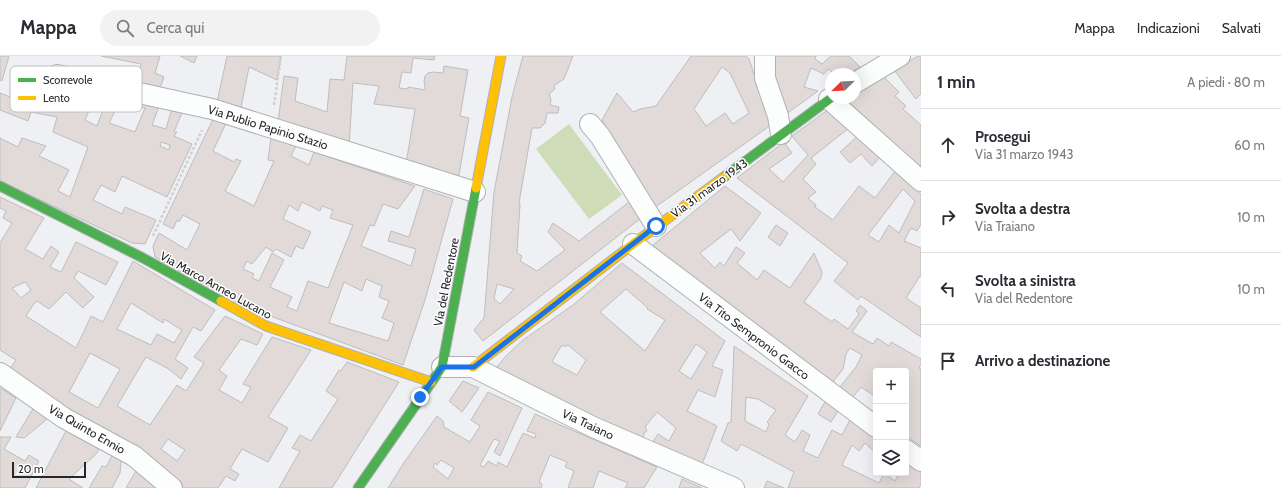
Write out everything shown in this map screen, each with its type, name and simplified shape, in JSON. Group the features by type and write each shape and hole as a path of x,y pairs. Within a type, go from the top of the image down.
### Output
{"street":[{"name":"Via del Redentore","path":"358,488 437,374 475,192 501,56"},
{"path":"765,56 765,78 778,116 781,134"},
{"path":"861,79 900,56"},
{"name":"Via Publio Papinio Stazio","path":"142,94 212,109 475,192"},
{"name":"Via 31 marzo 1943","path":"474,367 656,226 825,102"},
{"path":"837,104 921,181"},
{"path":"590,124 600,136 656,226"},
{"name":"Via Marco Anneo Lucano","path":"0,186 143,258 266,326 437,374"},
{"name":"Via Tito Sempronio Gracco","path":"633,244 873,425"},
{"name":"Via Traiano","path":"437,374 474,367 593,427 724,486"},
{"name":"Via Quinto Ennio","path":"0,373 64,418 134,456 172,488"},
{"path":"909,452 921,461"}],"path":[{"path":"271,127 281,56"},
{"path":"143,258 212,109"}],"green space":[{"path":"569,124 622,195 589,219 536,149"}],"building":[{"path":"0,56 9,56 2,81 0,80"},
{"path":"101,56 160,56 155,73 164,77 159,91 142,86 141,64"},
{"path":"180,56 197,56 194,63"},
{"path":"227,56 281,56 277,80 249,67 240,113 216,107"},
{"path":"347,56 435,56 434,60 413,58 411,73 402,72 399,88 408,89 408,87 425,90 425,76 428,73 433,72 443,73 444,66 468,70 460,116 469,118 458,180 406,164 415,109 374,104 379,86 353,83 349,147 278,122 284,76 298,78 295,101 327,112 330,79 344,80"},
{"path":"523,56 573,56 564,79 556,84 554,87 555,89 549,94 551,100 550,105 559,107 558,113 547,113 545,123 540,128 532,128 519,203 517,253 522,256 520,261 537,271 565,250 548,232 553,223 579,241 634,198 645,215 483,341 474,330 484,318 494,192 512,97","holes":["497,284 514,289 500,304 494,299"]},
{"path":"691,56 746,56 749,59 771,125 654,208 602,120 617,93 633,112 656,106","holes":["722,67 730,73 749,113 733,124 725,113 706,126 694,109"]},
{"path":"768,56 816,56 815,59 822,64 831,56 849,56 860,67 825,68 824,74 811,68 804,87 818,91 782,117"},
{"path":"918,56 921,56 921,94 916,99 894,70"},
{"path":"884,75 885,78 899,92 895,96 906,106 903,109 921,125 921,171 914,162 851,104 861,104 861,88"},
{"path":"0,93 10,97 10,112 31,112 28,121 0,110"},
{"path":"142,100 160,104 152,125 166,129 172,108 183,110 174,132 177,132 174,136 192,144 167,197 122,176 115,192 101,185 93,200 122,214 125,207 156,220 145,244 132,243 0,181 0,138 18,147 22,138 46,146 39,156 69,170 58,191 70,197 88,147 53,132 57,117 31,112 88,112 85,120 97,126 102,112 114,112 109,123 135,132 145,108 142,107","holes":["161,142 170,145 169,150 160,146"]},
{"path":"829,109 849,128 811,158 816,164 803,179 816,192 808,198 816,205 815,207 833,220 859,186 875,198 895,171 921,194 921,224 917,231 911,228 904,241 921,248 921,276 906,298 921,308 921,337 861,296 858,300 834,281 848,263 737,178 784,142 792,153 769,169 783,182 808,155 792,136","holes":["903,189 915,201 899,233 889,225 879,242 868,235"]},
{"path":"213,119 226,123 213,151 234,162 236,159 241,161 225,191 254,206 274,161 268,160 271,137 296,146 291,156 309,165 314,152 415,186 398,209 383,204 374,226 370,225 361,246 411,266 416,249 388,241 391,231 409,237 424,189 453,199 425,300 403,365 227,300 155,257 153,246 159,233 187,250 200,224 183,215 179,222 177,220 173,229 163,224","holes":["302,202 320,211 322,206 333,210 330,218 353,225 328,288 308,281 297,311 287,307 292,297 270,287 284,260 272,253 259,281 252,278 254,274 243,269 247,261 252,264 266,247 273,252 276,249 291,257 296,246 303,249 311,232 283,219 289,205 298,211","366,279 382,286 379,297 389,301 382,318 394,323 388,341 329,323 344,282 362,291"]},
{"path":"858,136 880,157 872,166 861,154 850,163 840,152"},
{"path":"725,186 761,213 740,241 731,229 700,253 715,268 720,262 724,266 736,247 745,253 737,263 757,280 764,270 790,288 814,253 822,272 821,278 804,302 832,322 834,319 848,329 859,314 856,311 860,305 867,311 852,332 873,344 877,338 889,346 891,342 921,359 919,368 921,369 921,446 909,438 909,368 873,368 873,395 861,387 852,398 839,388 856,367 862,355 850,348 846,354 843,369 832,383 688,280 653,245"},
{"path":"0,197 44,218 25,249 43,259 51,246 59,252 50,267 61,272 76,242 118,262 106,285 78,271 74,278 94,297 83,308 66,292 49,309 37,301 26,316 76,348 91,316 103,322 133,261 215,310 201,331 193,327 175,359 188,368 181,379 167,368 146,357 117,406 150,425 177,385 186,391 204,363 194,357 225,316 263,334 257,345 241,339 219,370 227,376 219,390 242,403 251,387 243,384 272,337 311,350 268,417 288,428 268,462 242,449 230,469 239,474 235,481 226,476 218,488 182,488 132,450 8,372 16,360 0,350 0,243 12,223 3,218 6,211 0,208","holes":["25,282 31,290 21,298 12,288","131,303 163,323 164,319 182,330 174,343 157,334 151,345 117,329","90,353 120,369 98,408 69,392","168,439 185,450 177,461 161,449"]},
{"path":"776,225 788,233 780,246 768,237"},
{"path":"622,263 725,341 712,366 723,370 715,397 698,390 687,411 717,426 701,467 651,445 658,434 669,441 676,428 657,412 645,427 647,431 644,433 643,441 495,369 523,340 573,305","holes":["626,289 648,308 647,309 665,320 645,351 600,312","696,344 707,352 691,379 679,371","568,345 586,360 577,375 552,362 561,346"]},
{"path":"734,346 808,396 785,435 795,442 802,430 810,435 803,451 818,458 832,430 842,435 852,416 873,433 873,450 865,443 859,451 852,445 842,465 879,483 882,476 888,476 895,481 898,476 909,476 909,460 921,470 921,484 919,488 788,488 794,472 741,444 737,451 721,441 728,423 731,422","holes":["746,397 758,399 776,410 767,422 769,424 766,432 745,421"]},
{"path":"347,362 399,382 332,488 279,488 300,451 292,448 300,435 311,441 338,399 326,391 339,370 341,371"},
{"path":"463,381 479,388 462,412 449,401"},
{"path":"0,388 16,398 0,431"},
{"path":"488,392 522,408 500,456 494,452 500,441 494,439 480,465 484,467 488,461 497,466 498,462 507,467 523,433 535,438 536,434 527,431 535,414 657,467 644,488 625,488 628,483 599,471 593,488 568,488 574,471 565,467 567,462 550,455 539,482 542,484 541,488 388,488 437,416 443,421 444,427 470,442 480,426 471,420","holes":["441,460 454,468 448,479 433,467 435,463 437,465"]},
{"path":"826,400 840,408 831,422 818,414"},
{"path":"34,407 46,414 46,420 24,438 16,437"},
{"path":"68,427 102,445 96,454 69,479 83,488 36,488"},
{"path":"0,437 11,437 4,449 25,461 29,455 39,461 25,488 0,488"},
{"path":"114,452 120,456 121,462 120,473 112,488 89,488 102,466 106,467"},
{"path":"137,469 161,488 126,488"},
{"path":"682,479 702,488 679,488"},
{"path":"767,481 784,488 764,488"}],"traffic: fast":[{"path":"724,177 825,102"},
{"path":"0,186 143,258 221,301"},
{"path":"358,488 442,367 476,188"}],"traffic: slow":[{"path":"476,188 501,56"},
{"path":"473,367 633,244 724,177"},
{"path":"221,301 266,326 431,382"}],"route":[{"path":"420,397 442,367 474,367 656,226"}]}
